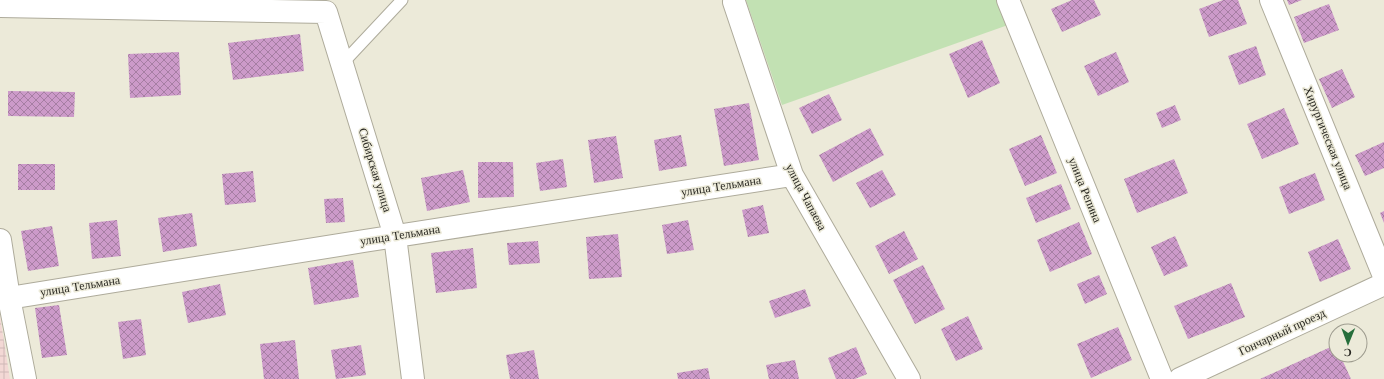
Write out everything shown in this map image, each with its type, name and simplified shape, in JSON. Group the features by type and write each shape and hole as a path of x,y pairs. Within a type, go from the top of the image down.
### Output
{"street":[{"name":"улица Репина","path":"1008,0 1162,379"},
{"name":"Хирургическая улица","path":"1271,0 1384,276"},
{"name":"улица Чапаева","path":"734,2 792,175 909,379"},
{"path":"0,6 323,6"},
{"name":"Сибирская улица","path":"323,6 395,236 413,379"},
{"name":"улица Тельмана","path":"9,298 395,236 792,175"},
{"path":"0,240 9,298 25,379"},
{"name":"Гончарный проезд","path":"1180,379 1384,284"}],"lane":[{"path":"342,64 402,0"}],"shaded area":[{"path":"0,316 10,379 0,379"}],"green space":[{"path":"746,0 998,0 1008,25 782,105"}],"building":[{"path":"1072,0 1094,0 1101,15 1062,32 1051,9"},
{"path":"1223,0 1238,0 1247,24 1209,37 1199,9"},
{"path":"1287,0 1302,0 1289,5"},
{"path":"1329,4 1339,30 1304,43 1294,17"},
{"path":"300,34 304,71 233,80 228,43"},
{"path":"982,40 1000,83 968,98 949,54"},
{"path":"1256,46 1266,75 1239,85 1228,56"},
{"path":"179,52 181,95 130,98 128,54"},
{"path":"1116,52 1129,82 1098,96 1084,66"},
{"path":"1342,69 1355,97 1332,108 1319,79"},
{"path":"8,91 75,92 74,117 8,116"},
{"path":"829,94 842,120 812,134 799,108"},
{"path":"749,103 759,160 724,166 714,109"},
{"path":"1175,105 1181,120 1162,128 1156,113"},
{"path":"1284,108 1299,144 1262,159 1247,124"},
{"path":"870,128 884,155 833,182 819,155"},
{"path":"681,135 687,166 659,171 654,140"},
{"path":"1041,135 1057,173 1025,186 1009,149"},
{"path":"616,136 623,178 594,183 588,140"},
{"path":"1384,142 1384,168 1365,176 1355,155"},
{"path":"563,159 567,187 540,191 536,163"},
{"path":"1174,159 1188,193 1137,213 1124,179"},
{"path":"478,162 513,162 514,197 478,198"},
{"path":"18,164 55,164 55,190 18,190"},
{"path":"463,170 470,202 427,211 421,178"},
{"path":"882,170 896,195 870,208 856,183"},
{"path":"253,171 256,202 225,205 222,174"},
{"path":"1315,173 1325,200 1289,214 1279,187"},
{"path":"1061,184 1071,209 1036,223 1026,198"},
{"path":"343,198 345,222 326,223 324,199"},
{"path":"763,205 769,233 748,237 742,210"},
{"path":"1384,211 1384,223 1380,213"},
{"path":"192,213 197,246 163,252 158,218"},
{"path":"117,220 121,256 92,259 89,223"},
{"path":"688,220 694,250 667,254 662,225"},
{"path":"1079,222 1092,254 1050,272 1037,240"},
{"path":"52,226 59,266 28,271 21,231"},
{"path":"904,231 918,259 889,274 875,246"},
{"path":"618,234 622,277 589,279 586,237"},
{"path":"1175,236 1188,266 1164,276 1151,247"},
{"path":"1338,239 1351,269 1320,282 1308,252"},
{"path":"538,241 540,263 509,265 507,243"},
{"path":"473,248 477,288 436,293 431,253"},
{"path":"353,260 359,297 314,305 308,268"},
{"path":"923,265 945,309 915,324 893,280"},
{"path":"1099,275 1107,294 1085,304 1077,284"},
{"path":"1231,283 1245,317 1188,339 1174,306"},
{"path":"220,284 226,315 188,323 182,292"},
{"path":"805,289 811,306 775,318 769,301"},
{"path":"59,305 67,355 42,358 35,308"},
{"path":"968,316 983,349 956,361 941,329"},
{"path":"141,319 146,355 123,359 118,322"},
{"path":"1118,327 1132,360 1091,378 1077,344"},
{"path":"295,340 299,379 264,379 260,344"},
{"path":"361,345 366,375 336,379 331,350"},
{"path":"856,347 867,374 855,379 836,379 828,358"},
{"path":"1328,348 1328,363 1344,363 1351,379 1260,379"},
{"path":"534,350 539,379 510,379 506,355"},
{"path":"795,360 799,379 769,379 766,365"},
{"path":"708,368 710,379 678,379 677,373"}]}
